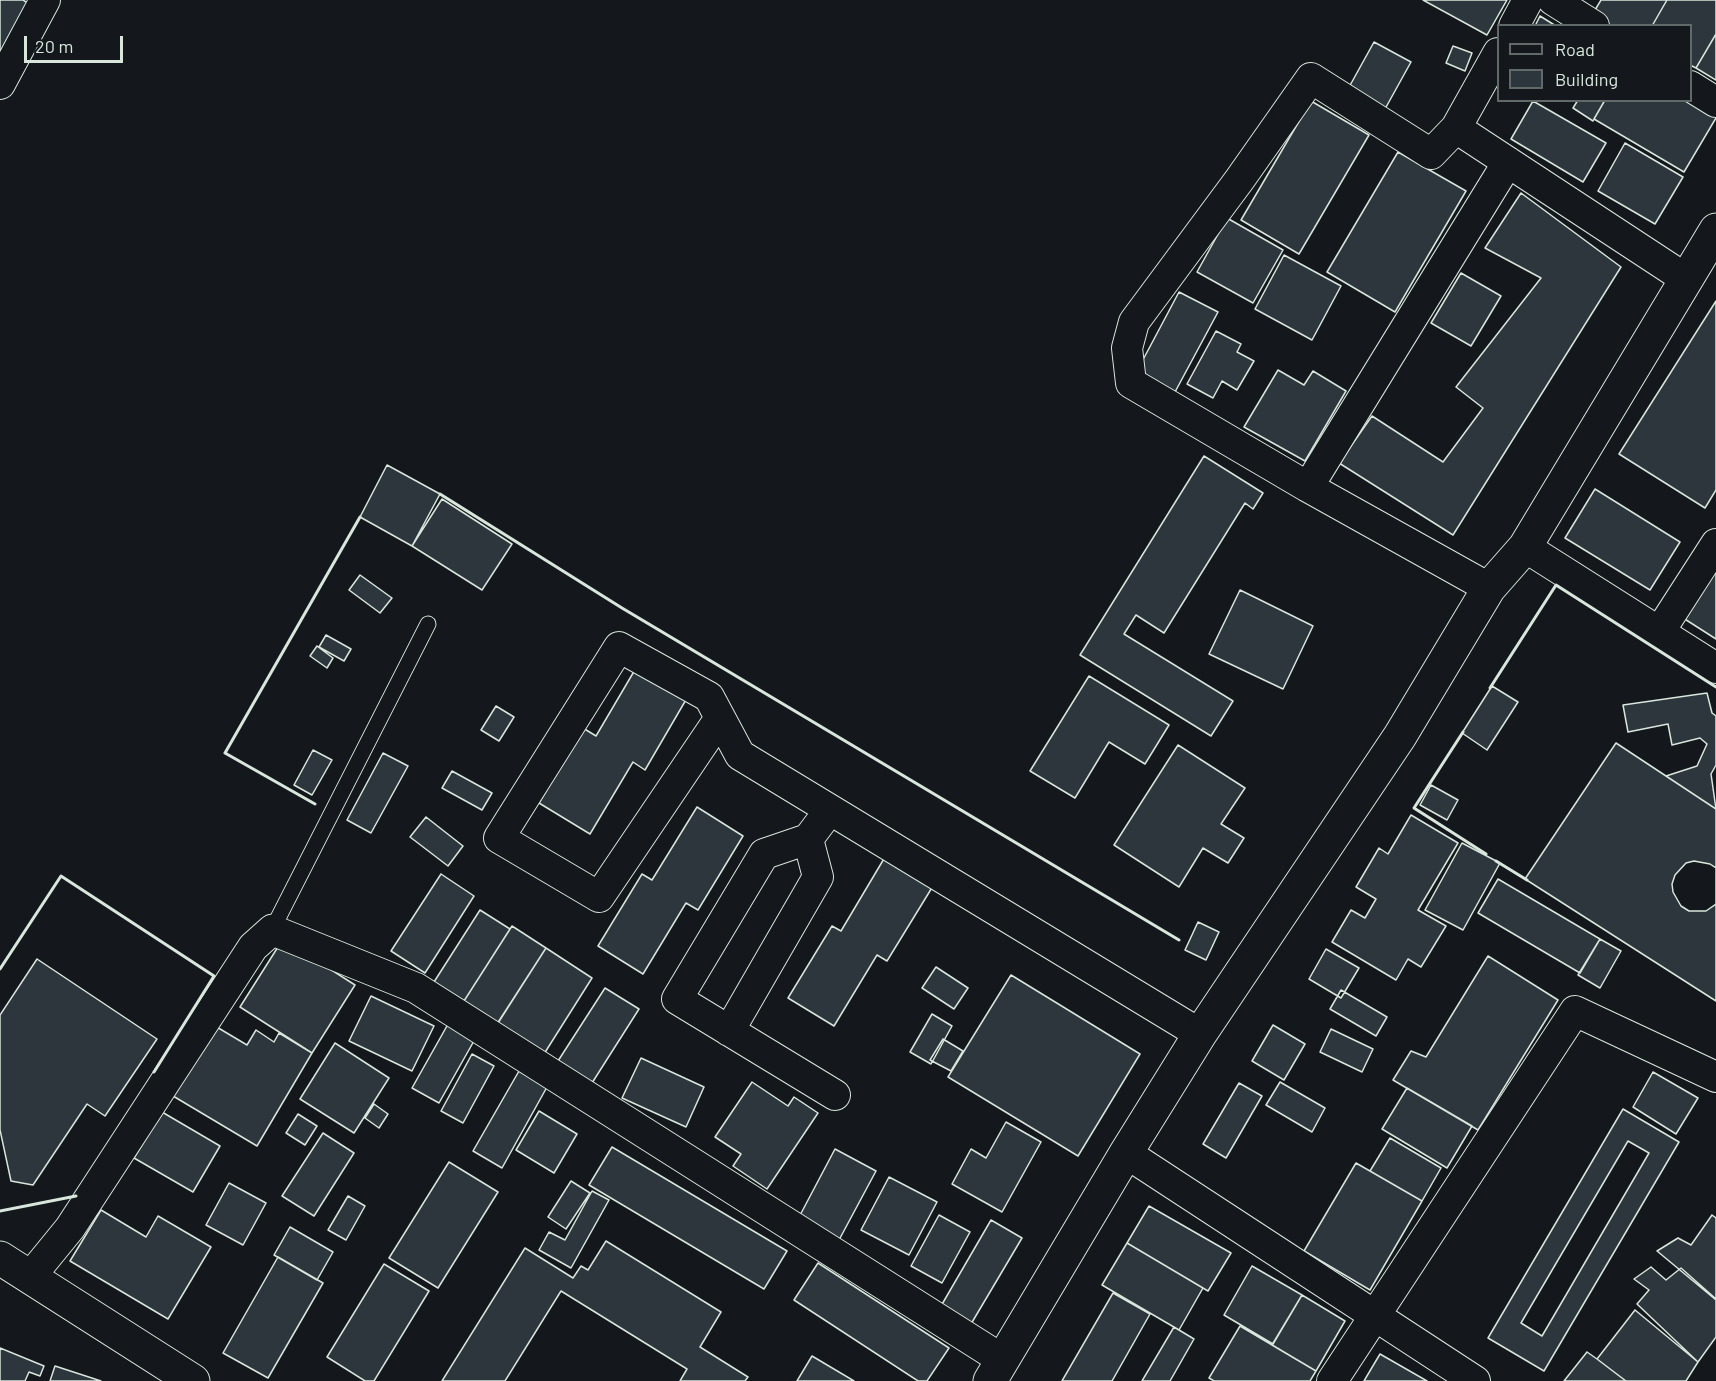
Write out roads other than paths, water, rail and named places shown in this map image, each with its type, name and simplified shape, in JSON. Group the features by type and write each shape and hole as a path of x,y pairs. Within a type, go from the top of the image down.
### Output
{"main road":[{"path":"996,1371 1200,1034 1400,736 1489,588 1525,547 1716,230"},
{"path":"0,1258 193,1381"}],"street":[{"path":"0,84 45,0"},
{"path":"1515,24 1528,0"},
{"path":"1553,0 1591,24"},
{"path":"1489,588 1308,487 1131,383 1127,348 1134,322 1311,78 1431,154 1456,128 1497,55"},
{"path":"1692,87 1716,102"},
{"path":"1456,128 1686,279"},
{"path":"1308,487 1508,162"},
{"path":"1660,631 1716,544"},
{"path":"1525,547 1716,668"},
{"path":"720,718 598,897 499,838 619,647 709,697 740,755 1200,1034"},
{"path":"829,811 808,839 764,854 677,999 835,1095"},
{"path":"729,1031 818,878 808,839"},
{"path":"30,1277 70,1227 253,947 272,930 416,988 996,1371"},
{"path":"1332,1381 1373,1315 1575,1011 1716,1077"},
{"path":"1126,1153 1474,1381"}],"lane":[{"path":"272,930 428,624"}]}
